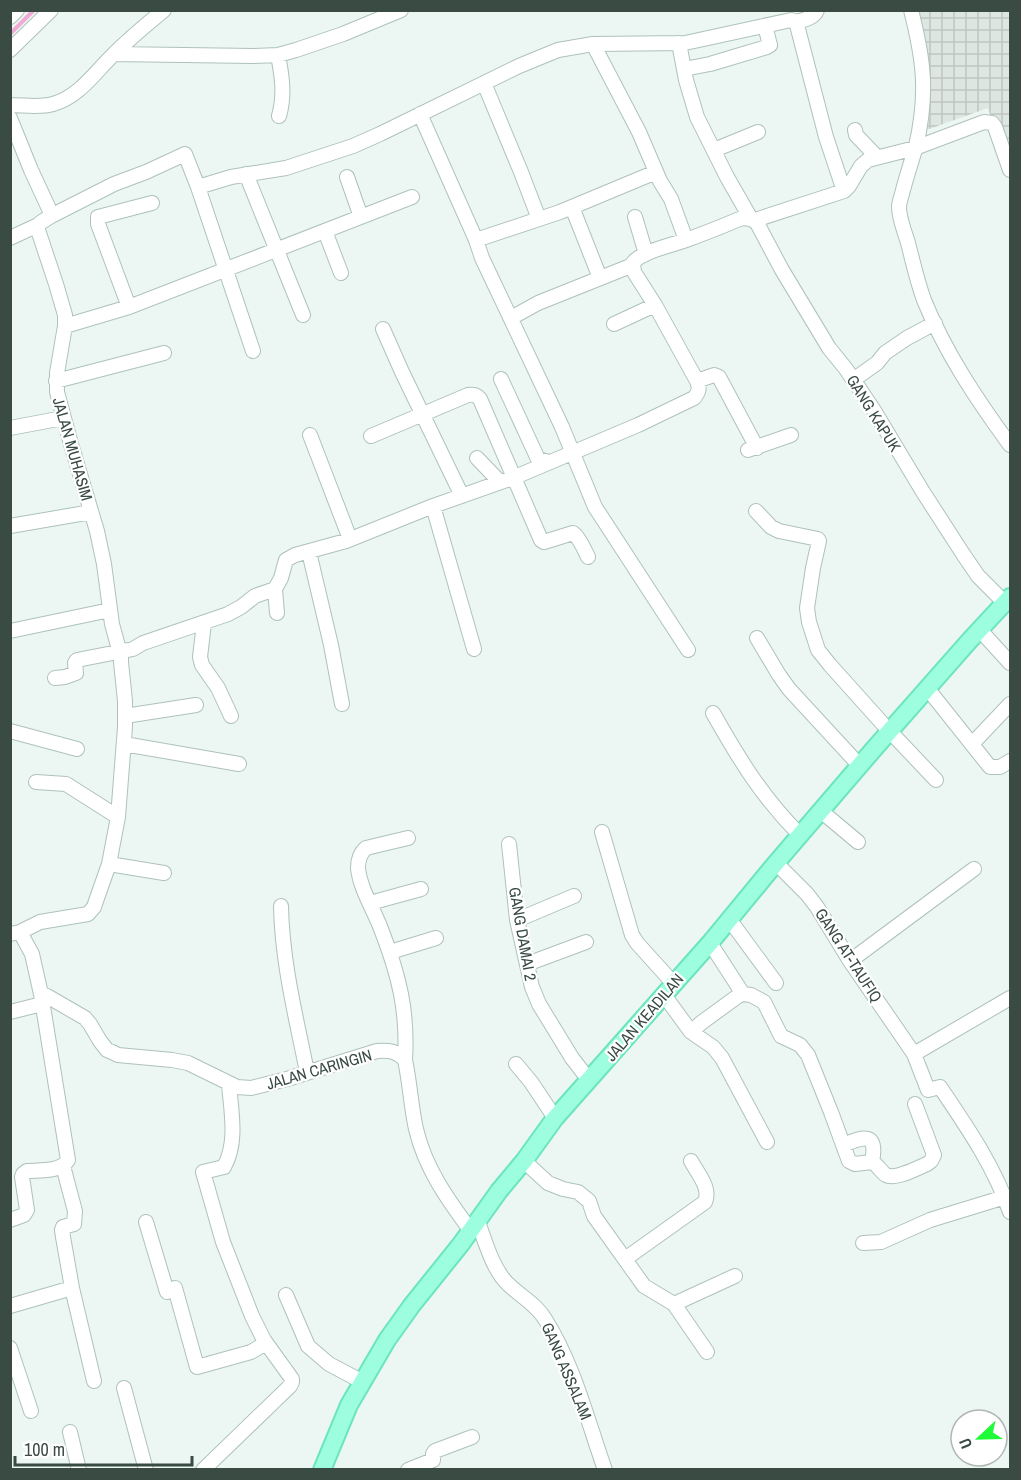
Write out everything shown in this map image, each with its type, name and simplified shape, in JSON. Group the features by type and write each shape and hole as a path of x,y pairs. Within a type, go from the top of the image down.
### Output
{"main road":[{"name":"JALAN KEADILAN","path":"322,1470 345,1416 387,1340 524,1161 585,1075 669,989 776,863 796,831 821,811 980,630 999,595"}],"street":[{"path":"10,17 17,10"},
{"path":"10,50 51,10"},
{"path":"114,54 278,55 344,34 380,14 401,10"},
{"path":"198,188 231,177 286,168 367,140 519,66 558,50 593,44 678,43 701,40 789,21 796,22 816,14 817,10"},
{"path":"10,105 40,106 61,101 83,86 160,12"},
{"path":"910,12 921,54 924,91 922,118 899,206 916,274 940,336 975,395 1011,445"},
{"path":"796,22 826,137 844,191"},
{"path":"684,69 710,64 767,47 770,45 765,26"},
{"name":"GANG KAPUK","path":"678,43 697,117 782,270 829,348 875,412 963,555 978,576 999,595"},
{"path":"593,44 671,199 686,240"},
{"path":"278,55 284,88 279,116"},
{"path":"484,83 539,219"},
{"path":"420,114 482,258 573,453 595,507 688,650"},
{"path":"10,118 51,211 51,216"},
{"path":"278,613 275,589 286,560 295,555 350,540 433,506 500,483 638,425 694,398 699,391 697,381 634,272 635,260 743,218 753,219 844,191 868,160 915,148 989,122 995,127 1011,170"},
{"path":"855,130 856,135 877,157"},
{"path":"714,150 758,132"},
{"path":"10,238 114,184 185,154 253,351"},
{"path":"476,240 572,207 656,172"},
{"path":"246,174 303,315"},
{"path":"346,177 361,217"},
{"path":"65,326 129,308 412,197"},
{"path":"129,308 98,224 98,217 152,203"},
{"path":"572,207 600,278"},
{"path":"635,217 646,254"},
{"name":"JALAN MUHASIM","path":"15,933 40,922 88,914 94,907 109,864 118,817 125,716 121,657 110,610 104,564 57,392 58,364 65,326 63,304 38,225"},
{"path":"325,231 340,273"},
{"path":"511,318 538,303 633,266"},
{"path":"614,324 655,305"},
{"path":"853,380 877,363 885,353 934,323"},
{"path":"383,329 462,496"},
{"path":"56,381 164,353"},
{"path":"697,381 714,375 720,377 752,449 791,435"},
{"path":"501,379 538,459 549,462"},
{"path":"371,436 468,395 477,395 541,540 544,542 573,533 588,557"},
{"path":"10,428 63,418"},
{"path":"310,435 350,540"},
{"path":"477,458 500,483"},
{"path":"433,506 474,649"},
{"path":"756,511 771,527 779,531 818,539 807,608 818,650 936,780"},
{"path":"10,526 91,512"},
{"path":"309,552 342,704"},
{"path":"56,678 76,673 77,660 133,649 143,643 228,614 255,596 275,589"},
{"path":"10,631 110,610"},
{"path":"204,623 200,657 202,665 218,688 231,716"},
{"path":"980,630 1011,663"},
{"path":"757,638 789,689 860,766"},
{"path":"927,688 990,766 996,768 1011,762"},
{"path":"972,744 1011,704"},
{"path":"125,716 196,705"},
{"path":"713,713 749,775 796,831"},
{"path":"10,732 77,749"},
{"path":"124,744 239,764"},
{"path":"36,782 66,784 118,817"},
{"path":"821,811 858,842"},
{"path":"602,832 632,935 669,989 691,1032 713,1047 722,1058 767,1142"},
{"path":"408,838 366,848 361,852 358,870 390,952 403,1001 406,1023 405,1060 417,1131 427,1160 441,1187 474,1227"},
{"name":"GANG DAMAI 2","path":"509,844 517,920 532,987 539,1004 585,1075"},
{"name":"GANG AT-TAUFIQ","path":"776,863 817,907 850,961 914,1054 928,1090 940,1087 988,1162 1005,1197"},
{"path":"109,864 164,873"},
{"path":"850,961 974,869"},
{"path":"370,903 421,889"},
{"path":"517,920 574,896"},
{"path":"280,906 284,955 307,1072"},
{"path":"729,919 776,983"},
{"path":"10,1221 24,1215 27,1209 23,1174 27,1171 60,1168 68,1160 32,954 26,942 15,933"},
{"path":"390,952 436,938"},
{"path":"527,964 586,942"},
{"path":"708,945 740,995"},
{"path":"691,1032 740,995 756,997 764,1002 781,1036 800,1045 808,1055 850,1163 872,1162 887,1176 895,1177 927,1164 933,1159 934,1152 915,1104"},
{"name":"JALAN CARINGIN","path":"41,999 47,996 85,1018 103,1045 118,1055 188,1064 237,1087 260,1086 377,1051 394,1052 405,1060"},
{"path":"914,1054 1011,998"},
{"path":"10,1012 41,999"},
{"path":"516,1064 555,1118"},
{"path":"202,1470 292,1384 291,1378 266,1343 252,1316 228,1257 203,1172 224,1167 230,1156 233,1144 229,1084"},
{"path":"843,1145 864,1137 868,1138 874,1148 872,1162"},
{"path":"524,1161 548,1183 578,1192 590,1201 594,1216 644,1286 674,1304 706,1352"},
{"path":"625,1259 705,1202 708,1195 706,1187 691,1161"},
{"path":"63,1166 75,1211 74,1224 63,1227 62,1230 72,1288 94,1382"},
{"path":"863,1242 881,1242 930,1220 1005,1197 1011,1212"},
{"path":"146,1222 166,1292 175,1288 197,1367 251,1352 266,1343"},
{"name":"GANG ASSALAM","path":"474,1227 488,1247 503,1278 544,1317 580,1393 605,1470"},
{"path":"674,1304 735,1276"},
{"path":"10,1306 72,1288"},
{"path":"286,1295 308,1346 329,1364 363,1382"},
{"path":"10,1348 31,1411"},
{"path":"124,1388 146,1470"},
{"path":"70,1432 79,1470"},
{"path":"408,1470 433,1460 435,1451 472,1437"}],"shaded area":[{"path":"908,11 1010,11 1010,181 988,108 918,133 918,72"}],"waterway":[{"path":"10,34 34,10"}]}
